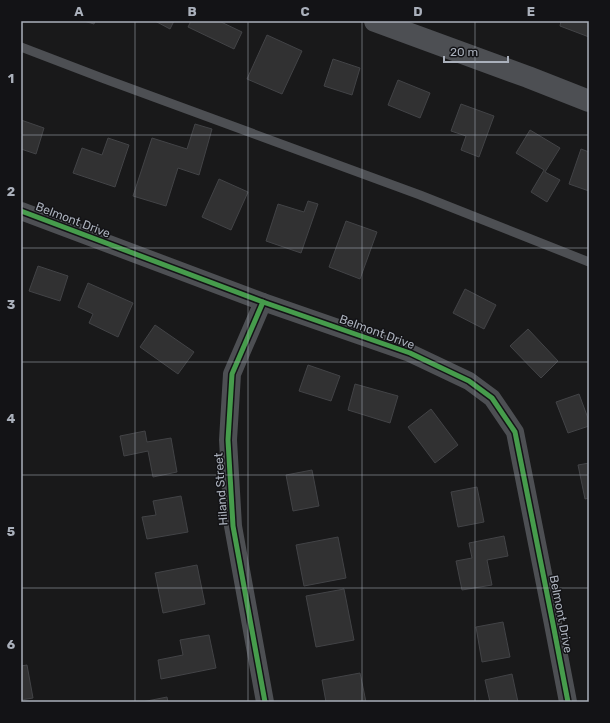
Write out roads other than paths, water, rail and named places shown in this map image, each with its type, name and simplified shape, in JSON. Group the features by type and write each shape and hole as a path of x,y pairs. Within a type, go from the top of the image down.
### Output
{"street":[{"path":"375,21 589,101"},
{"name":"Belmont Drive","path":"21,211 263,302 410,353 469,381 492,398 515,432 554,624 568,702"},
{"name":"Hiland Street","path":"263,302 232,374 228,440 233,526 265,702"}],"lane":[{"path":"21,47 117,84 420,195 589,262"}]}
